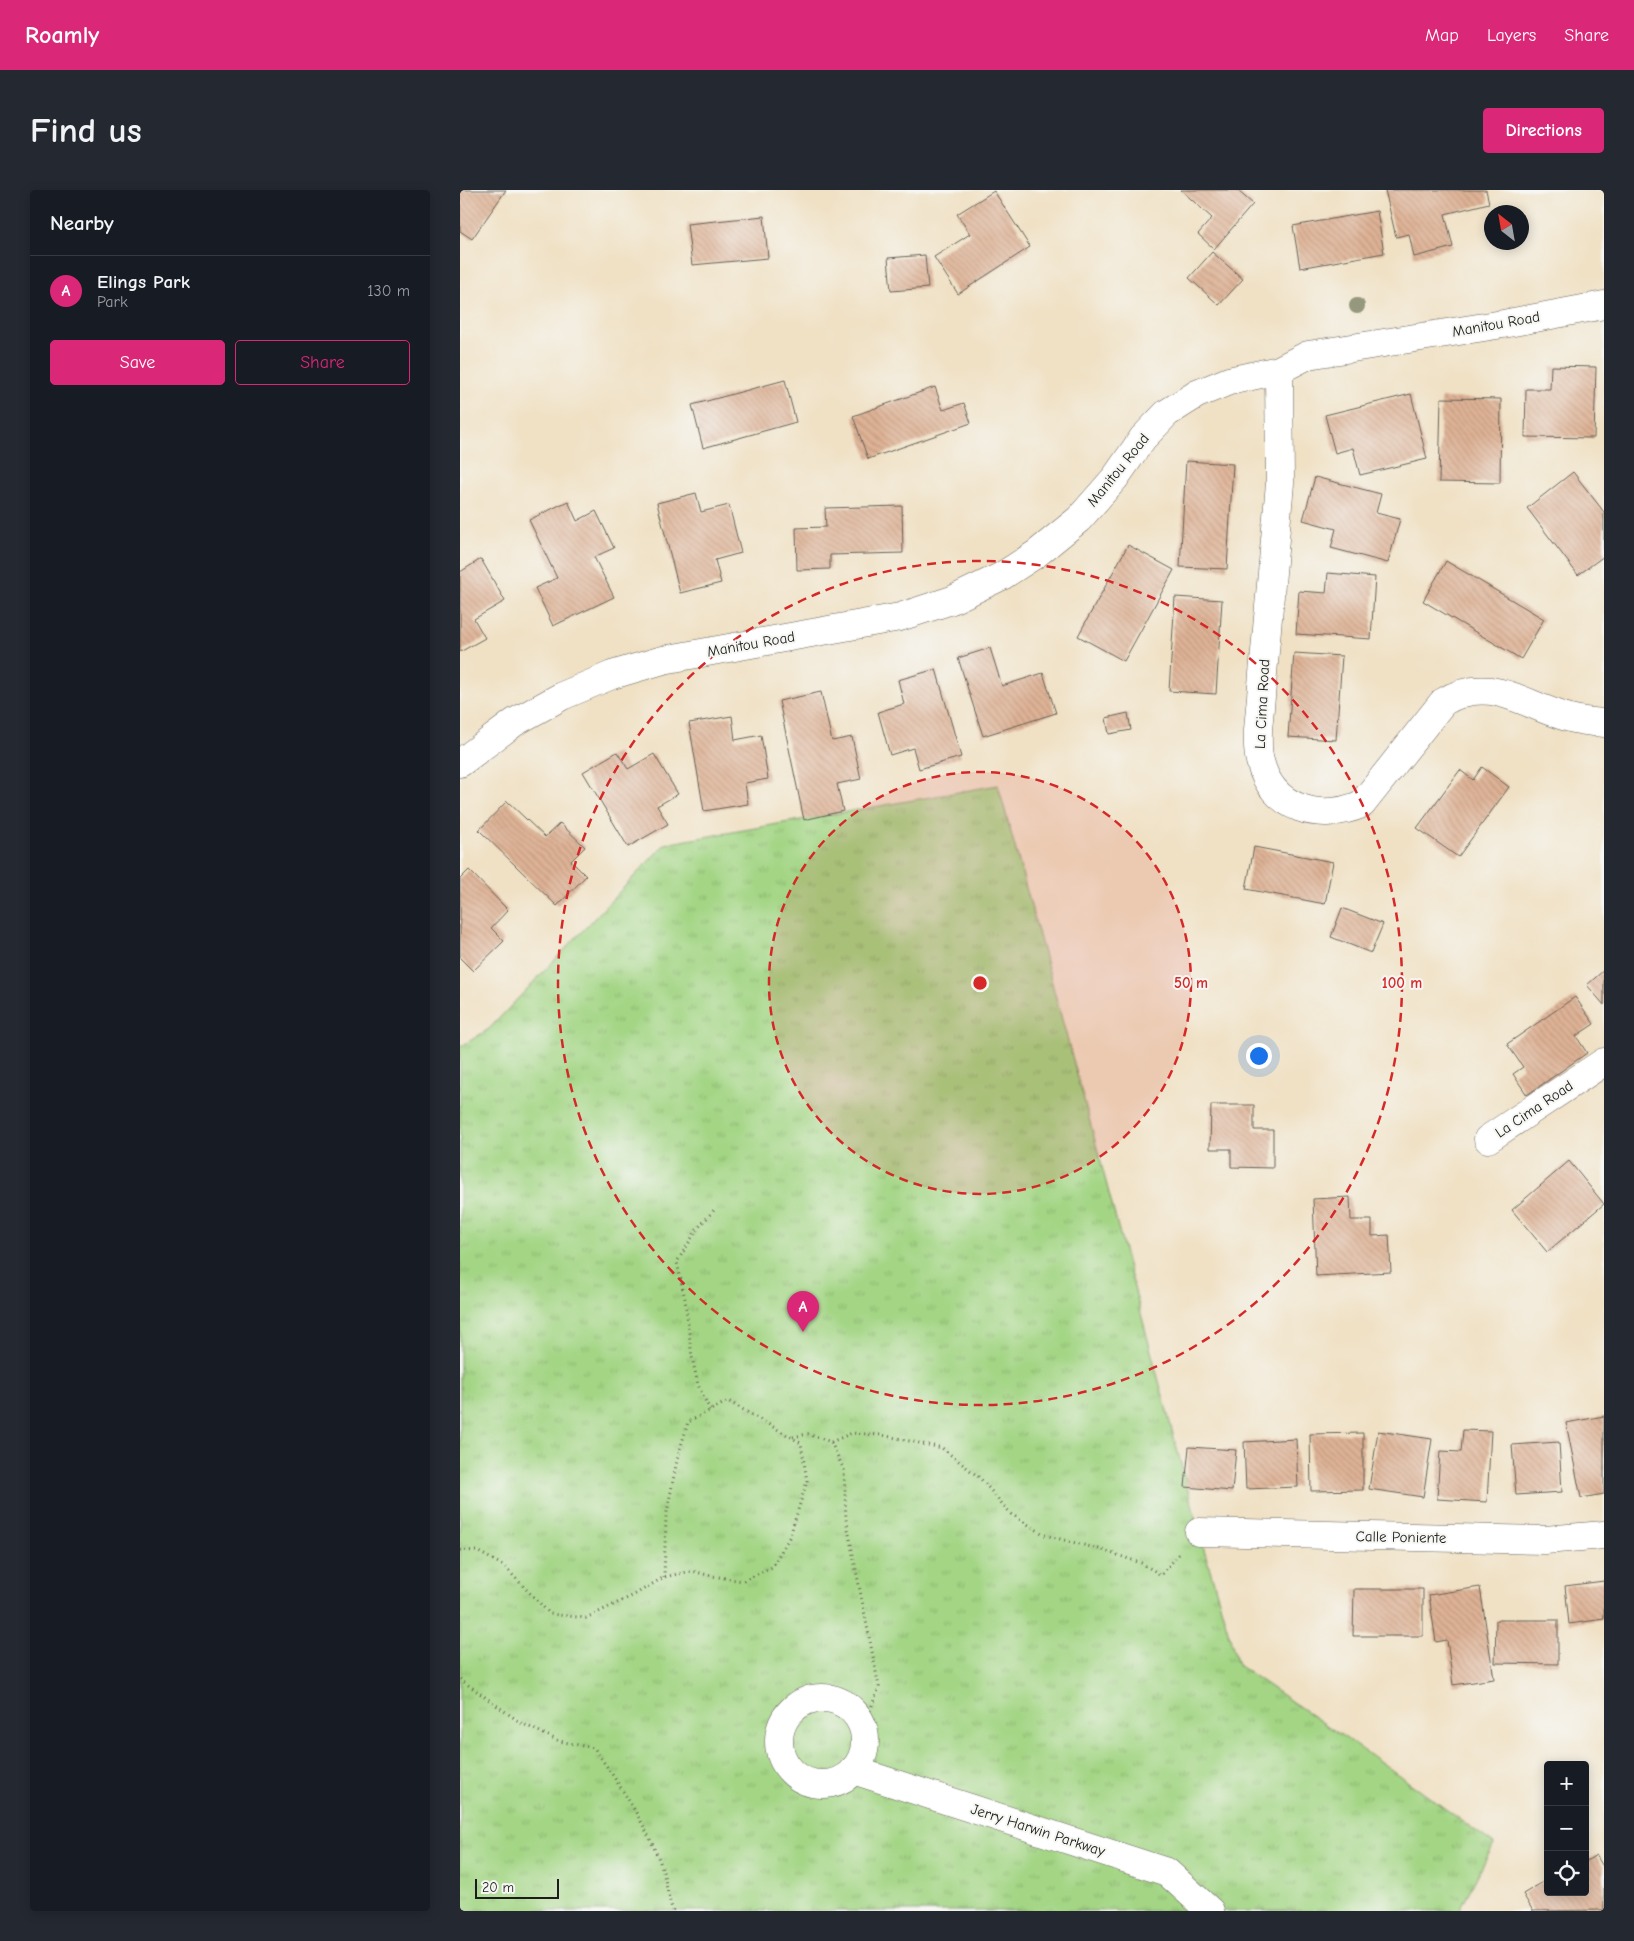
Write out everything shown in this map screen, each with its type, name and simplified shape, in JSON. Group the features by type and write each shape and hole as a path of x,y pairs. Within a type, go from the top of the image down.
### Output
{"street":[{"name":"Manitou Road","path":"460,763 515,722 562,696 612,675 663,660 900,617 960,596 1002,576 1036,554 1079,519 1115,478 1143,438 1167,414 1197,394 1229,381 1279,370 1308,356 1504,324 1604,305"},
{"name":"La Cima Road","path":"1279,370 1280,483 1258,730 1259,760 1271,786 1281,796 1299,807 1320,813 1348,810 1362,804 1443,702 1457,694 1473,690 1490,690 1519,698 1570,718 1604,724"},
{"name":"La Cima Road","path":"1488,1139 1604,1062"},
{"name":"Calle Poniente","path":"1199,1532 1545,1540 1604,1535"},
{"path":"825,1698 838,1701 850,1708 860,1722 864,1732 865,1746 861,1759 853,1770 841,1779 828,1784 813,1783 800,1778 788,1769 781,1756 778,1742 780,1728 787,1715 798,1705 811,1699 825,1698"},
{"name":"Jerry Harwin Parkway","path":"853,1770 1168,1872 1210,1911"}],"path":[{"path":"710,1410 698,1385 678,1262 698,1228 716,1208"},
{"path":"460,1550 477,1551 504,1566 550,1614 586,1618 634,1595 664,1577 692,1571 743,1581 772,1567 790,1536 807,1481 801,1442 728,1400 688,1422 677,1460 666,1517 664,1577"},
{"path":"792,1437 808,1434 831,1442 852,1433 882,1435 942,1448 980,1478 1012,1514 1045,1536 1099,1549 1132,1560 1161,1574 1199,1532"},
{"path":"831,1442 844,1470 846,1519 879,1687 868,1716 860,1722"},
{"path":"460,1679 521,1723 559,1741 594,1748 642,1823 660,1864 673,1911"}],"green space":[{"path":"998,785 1199,1532 1238,1665 1382,1763 1494,1844 1459,1911 460,1911 460,1047 489,1029 665,844"}],"building":[{"path":"460,190 506,190 472,239 460,231"},
{"path":"1181,190 1237,190 1253,204 1214,249 1198,234 1212,218"},
{"path":"1385,190 1486,190 1489,203 1445,214 1453,247 1414,257 1409,234 1396,237"},
{"path":"994,191 1030,247 958,294 934,257 970,234 957,214"},
{"path":"1377,211 1384,253 1300,268 1293,226"},
{"path":"764,216 768,258 692,265 687,224"},
{"path":"1212,252 1243,279 1219,305 1189,278"},
{"path":"925,255 928,288 891,291 888,258"},
{"path":"1551,366 1596,367 1594,438 1525,437 1526,389 1550,389"},
{"path":"785,380 796,422 703,448 692,405"},
{"path":"935,387 943,410 964,403 971,423 868,459 853,416"},
{"path":"1411,394 1427,459 1360,475 1353,448 1335,453 1325,415"},
{"path":"1441,398 1501,399 1500,483 1439,482"},
{"path":"1186,461 1233,464 1227,569 1180,567"},
{"path":"1573,472 1604,512 1604,556 1578,575 1527,508"},
{"path":"1315,477 1381,494 1376,513 1400,519 1388,563 1331,548 1336,529 1303,520"},
{"path":"696,493 701,512 729,505 741,553 715,560 721,583 680,593 657,503"},
{"path":"568,501 577,521 596,511 614,548 594,557 614,597 553,626 535,588 557,578 529,520"},
{"path":"902,506 903,553 830,555 830,569 797,570 796,528 826,527 825,508"},
{"path":"1128,545 1174,570 1124,661 1078,636"},
{"path":"481,559 505,601 474,619 485,638 460,652 460,572"},
{"path":"1446,561 1544,619 1521,659 1423,601"},
{"path":"1328,573 1375,577 1371,639 1296,634 1299,591 1326,593"},
{"path":"1175,597 1222,600 1216,694 1169,691"},
{"path":"990,648 1002,686 1043,673 1056,713 983,736 958,658"},
{"path":"1294,653 1342,656 1336,740 1288,737"},
{"path":"936,669 961,757 919,769 913,748 890,755 878,712 904,704 898,680"},
{"path":"821,692 832,741 852,737 861,779 837,784 843,811 804,820 779,701"},
{"path":"1128,713 1131,730 1109,734 1106,718"},
{"path":"732,716 735,740 761,735 768,779 745,783 748,804 704,811 689,723"},
{"path":"617,752 628,769 654,754 678,794 657,806 668,824 628,847 583,772"},
{"path":"1482,767 1509,787 1458,857 1417,828 1460,770 1473,780"},
{"path":"507,801 545,837 560,823 585,847 571,861 586,876 557,906 479,830"},
{"path":"1254,847 1333,862 1325,904 1246,889"},
{"path":"469,870 508,910 491,928 504,941 473,971 460,958 460,879"},
{"path":"1342,908 1383,924 1371,953 1331,937"},
{"path":"1604,970 1604,1005 1587,985"},
{"path":"1575,997 1594,1024 1576,1036 1587,1053 1527,1095 1513,1074 1523,1067 1507,1044"},
{"path":"1211,1105 1254,1105 1254,1130 1273,1130 1273,1168 1231,1167 1231,1149 1210,1149"},
{"path":"1569,1161 1604,1204 1547,1252 1512,1210"},
{"path":"1350,1197 1351,1220 1372,1220 1372,1236 1389,1235 1391,1272 1316,1276 1313,1199"},
{"path":"1604,1416 1604,1494 1581,1498 1566,1423"},
{"path":"1463,1430 1491,1431 1487,1502 1437,1499 1440,1451 1461,1452"},
{"path":"1378,1431 1432,1439 1423,1497 1369,1489"},
{"path":"1363,1433 1363,1490 1311,1491 1310,1434"},
{"path":"1296,1439 1298,1487 1246,1489 1244,1442"},
{"path":"1559,1442 1562,1492 1516,1495 1512,1445"},
{"path":"1189,1447 1236,1450 1232,1491 1185,1487"},
{"path":"1604,1581 1604,1619 1569,1624 1565,1586"},
{"path":"1480,1587 1494,1679 1453,1685 1447,1640 1436,1642 1429,1595"},
{"path":"1354,1589 1423,1589 1423,1636 1353,1636"},
{"path":"1496,1620 1558,1620 1558,1664 1495,1663"},
{"path":"1596,1855 1604,1868 1604,1910 1533,1911 1523,1894 1544,1881 1544,1896 1589,1896 1589,1859"}],"place":[{"name":"Elings Park","path":"803,1332"}]}
